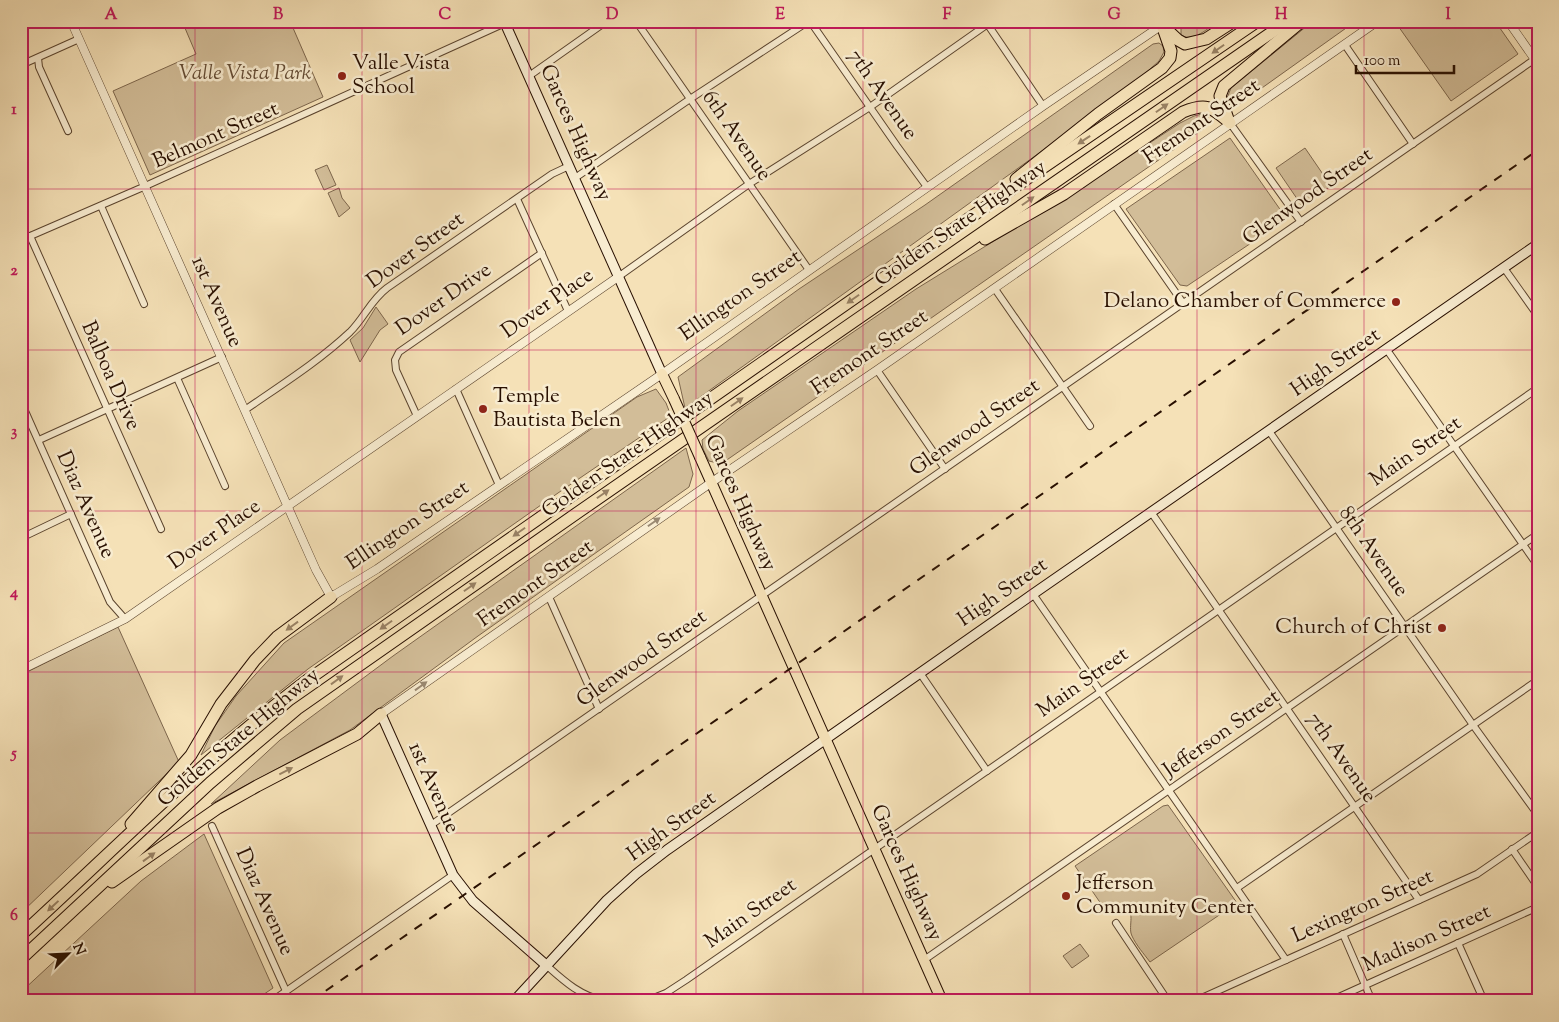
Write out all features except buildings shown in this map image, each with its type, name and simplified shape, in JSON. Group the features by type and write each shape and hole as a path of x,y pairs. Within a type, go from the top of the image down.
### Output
{"highway":[{"path":"1163,23 1178,40 1185,44 1206,39 1234,21"},
{"name":"Golden State Highway","path":"21,935 203,766 284,698 965,221 1258,21"},
{"name":"Golden State Highway","path":"21,959 210,783 297,709 572,516 1288,21"},
{"path":"1230,123 1220,96 1224,86 1302,21"},
{"path":"965,221 1090,120 1162,68 1170,58 1171,51 1163,23"},
{"path":"931,269 1064,194 1183,112 1199,106 1208,106 1230,123"},
{"path":"85,876 191,755 221,704 255,660 278,636 331,597"},
{"path":"80,905 218,808 357,734 381,714"}],"main road":[{"name":"Garces Highway","path":"504,22 712,482 942,1001"},
{"name":"High Street","path":"514,1001 607,900 667,850 1538,244"},
{"name":"1st Avenue","path":"381,714 453,875"},
{"path":"453,875 473,902 546,965"}],"street":[{"name":"1st Avenue","path":"71,21 316,570 331,597"},
{"path":"529,76 607,21"},
{"name":"6th Avenue","path":"636,21 809,270"},
{"path":"575,178 690,99 810,21"},
{"name":"7th Avenue","path":"810,21 927,187"},
{"name":"Fremont Street","path":"381,714 712,482 995,289 1378,21"},
{"path":"1508,21 1537,60"},
{"name":"Belmont Street","path":"21,240 101,206 504,22"},
{"path":"988,22 1043,106"},
{"name":"Dover Place","path":"21,670 124,619 568,312 749,184 870,106 988,22"},
{"name":"Ellington Street","path":"331,597 377,569 662,374 1163,23"},
{"path":"21,65 79,39"},
{"path":"1344,45 1413,144"},
{"path":"38,58 40,67 68,131"},
{"name":"Glenwood Street","path":"431,825 1183,303 1537,60"},
{"path":"1230,123 1301,222"},
{"name":"Dover Street","path":"245,410 318,360 356,326 381,292 552,174 569,166"},
{"path":"517,199 568,312"},
{"path":"1114,204 1183,303"},
{"path":"101,206 144,304"},
{"name":"Balboa Drive","path":"30,236 161,529"},
{"name":"Dover Drive","path":"417,416 396,370 395,360 398,352 542,253"},
{"path":"1504,268 1538,316"},
{"path":"995,289 1090,426"},
{"path":"1387,350 1538,566"},
{"path":"38,440 222,357"},
{"path":"877,370 945,468"},
{"path":"177,378 225,486"},
{"name":"Main Street","path":"646,1001 678,986 1538,388"},
{"path":"456,389 499,485"},
{"name":"Diaz Avenue","path":"21,402 110,602 124,619"},
{"name":"8th Avenue","path":"1269,431 1473,725 1538,815"},
{"name":"7th Avenue","path":"1151,512 1419,900"},
{"path":"21,538 71,514"},
{"name":"Jefferson Street","path":"924,960 1538,534"},
{"path":"1033,594 1286,960"},
{"path":"549,597 598,709"},
{"path":"920,673 987,771"},
{"path":"1237,888 1538,680"},
{"name":"Diaz Avenue","path":"212,826 286,991"},
{"name":"Lexington Street","path":"1195,1001 1476,874 1538,832"},
{"path":"1512,849 1538,887"},
{"path":"272,1001 453,875"},
{"name":"Madison Street","path":"1330,1001 1538,907"},
{"path":"1116,923 1168,1001"},
{"path":"1343,934 1372,1001"},
{"path":"1458,943 1484,1001"},
{"path":"546,965 578,991 592,998 605,1001"}],"green space":[{"name":"Valle Vista Park","path":"182,21 290,21 323,97 150,175 113,91 196,54"},
{"path":"1185,21 1219,21 1200,34 1186,37 1181,35 1181,29"},
{"path":"1313,21 1356,21 1238,105 1230,103 1227,98 1231,88"},
{"path":"1398,21 1495,21 1518,54 1451,101 1396,23"},
{"path":"1159,43 1163,46 1164,52 1159,61 1140,78 685,408 678,377 799,289 925,205 1153,44"},
{"path":"1202,114 1207,116 1210,121 1209,125 721,464 709,461 703,449 702,440 738,411 916,289 1051,208 1180,123"},
{"path":"1230,138 1284,215 1284,221 1187,286 1180,285 1126,209"},
{"path":"1305,148 1331,186 1302,206 1276,168"},
{"path":"327,165 336,185 324,190 315,170"},
{"path":"339,188 342,198 350,208 339,217 328,193"},
{"path":"376,307 388,324 380,330 360,362 350,340 363,328"},
{"path":"656,389 666,403 671,416 308,669 201,755 215,726 236,696 284,643 637,397"},
{"path":"686,448 693,474 689,487 478,636 350,730 211,804 280,740 393,656"},
{"path":"118,627 179,762 21,913 21,675"},
{"path":"1168,805 1237,903 1150,962 1132,936 1131,914 1129,911 1126,908 1117,907 1108,914 1075,866 1163,806"},
{"path":"204,834 273,988 254,1001 21,1001 21,992 141,881"},
{"path":"1080,944 1089,956 1072,968 1063,956"}],"railway":[{"path":"311,1001 1538,150"}],"place":[{"name":"Valle Vista School","path":"342,76"},
{"name":"Delano Chamber of Commerce","path":"1396,302"},
{"name":"Temple Bautista Belen","path":"483,409"},
{"name":"Church of Christ","path":"1442,628"},
{"name":"Jefferson Community Center","path":"1066,896"}]}
